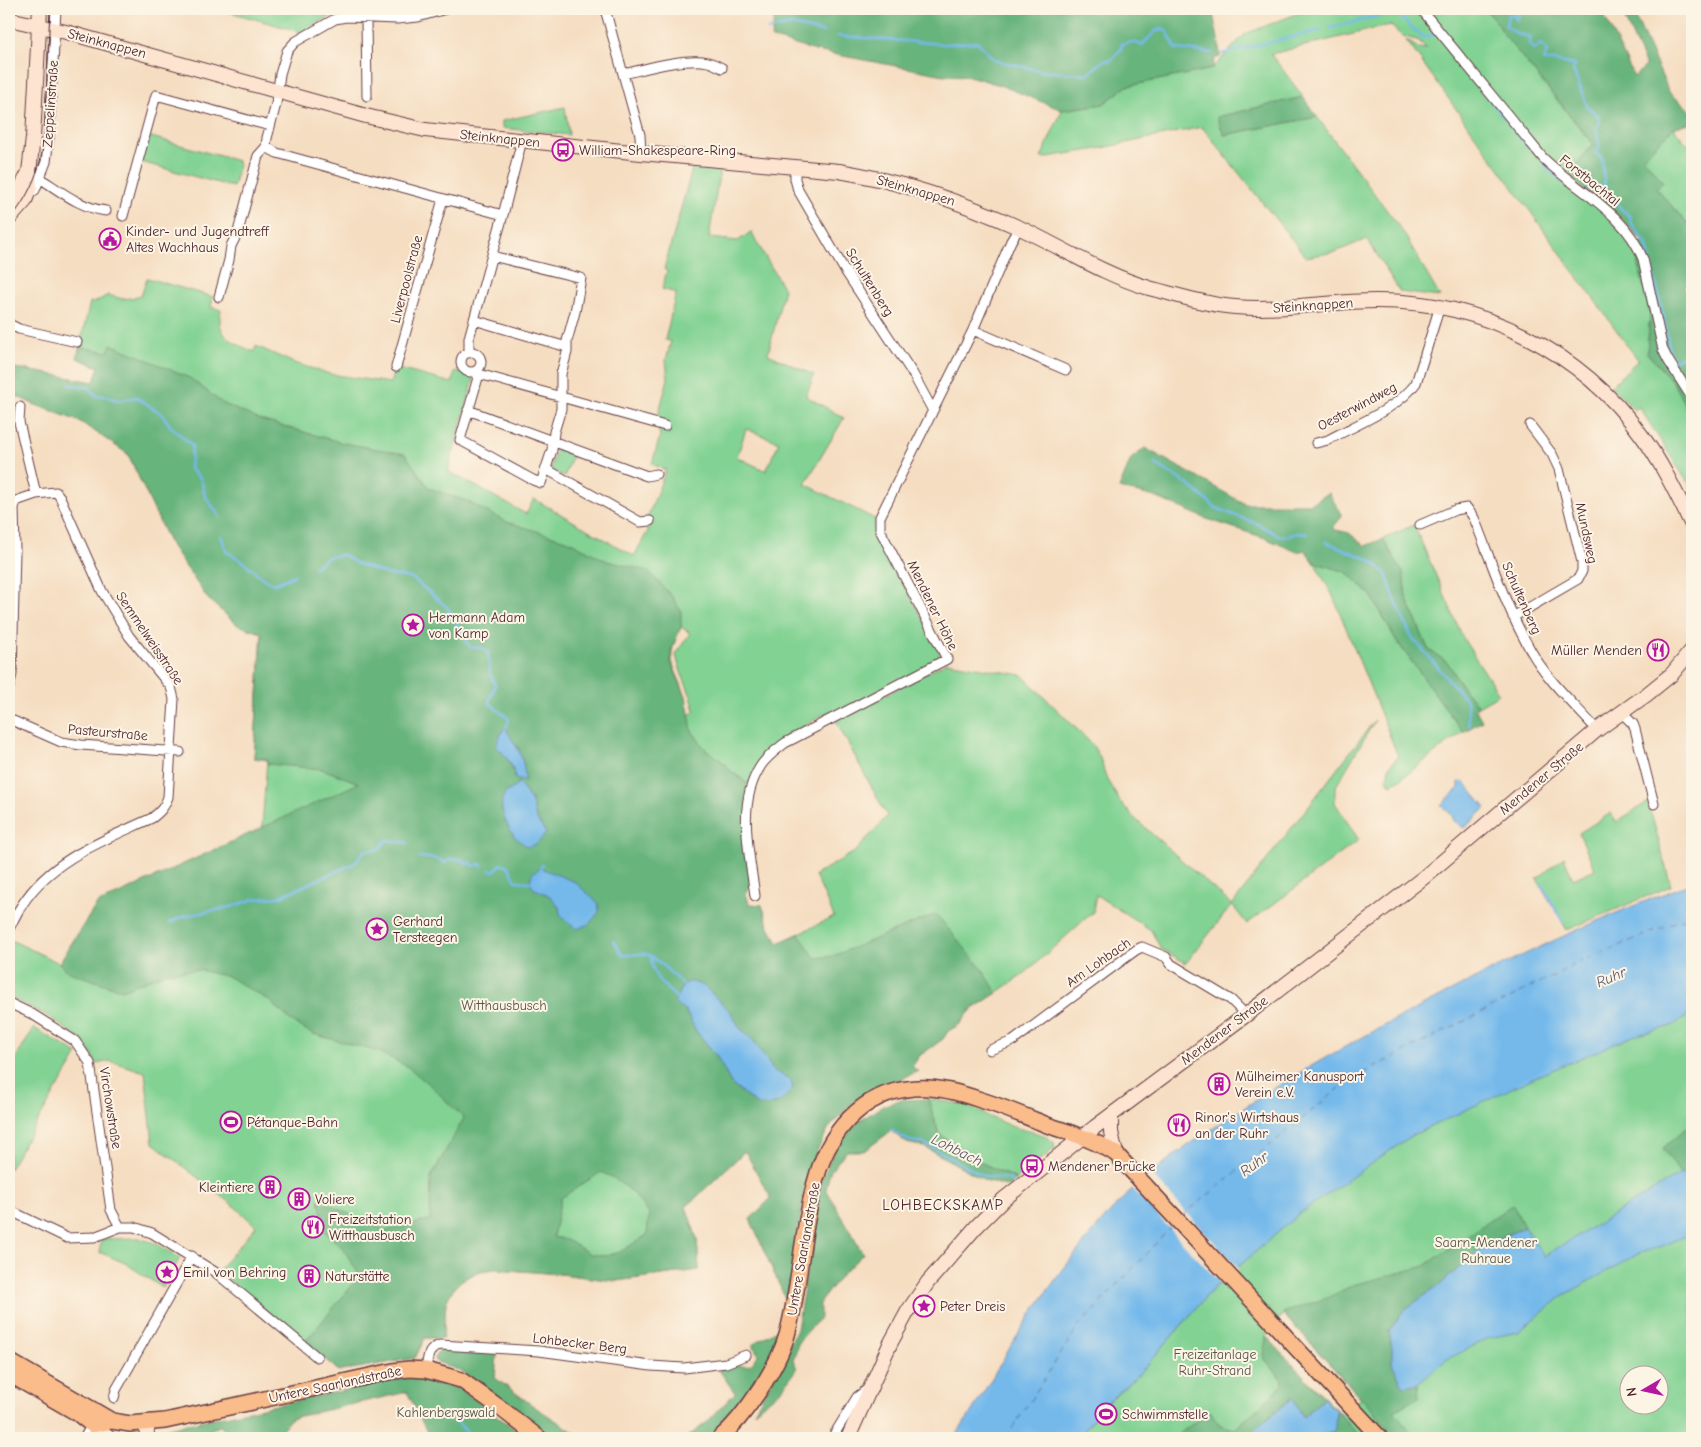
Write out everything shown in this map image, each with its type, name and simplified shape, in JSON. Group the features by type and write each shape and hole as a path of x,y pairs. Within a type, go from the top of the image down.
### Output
{"main road":[{"name":"Untere Saarlandstraße","path":"720,1438 750,1403 772,1368 786,1337 795,1303 810,1202 816,1178 832,1140 844,1123 860,1108 892,1092 910,1088 929,1088 969,1096 1084,1137"},
{"path":"1084,1137 1105,1146 1118,1156 1380,1438"},
{"path":"9,1361 112,1421"},
{"name":"Untere Saarlandstraße","path":"112,1421 130,1424 165,1421 393,1370 409,1369 426,1370 461,1380 539,1438"},
{"path":"9,1374 77,1413 92,1425 112,1421"}],"street":[{"name":"Zeppelinstraße","path":"9,212 35,175 33,138 40,9"},
{"name":"Zeppelinstraße","path":"9,219 18,210 28,194 30,182 46,162 56,9"},
{"path":"219,296 231,246 238,232 258,156 266,147 280,74 287,51 295,42 336,19 346,17 397,19 418,17 446,9"},
{"path":"605,9 640,135 641,153"},
{"name":"Forstbachtal","path":"1421,9 1543,158 1558,173 1599,203 1630,235 1643,259 1665,356 1692,398"},
{"path":"366,18 367,96"},
{"name":"Steinknappen","path":"9,20 55,30 411,127 641,153 861,174 963,204 1020,228 1101,269 1139,285 1204,303 1235,307 1272,308 1377,301 1440,306 1464,312 1511,328 1538,342 1565,359 1592,380 1617,404 1641,434 1655,455 1692,525"},
{"path":"623,74 665,64 687,62 708,62 722,68"},
{"path":"123,216 156,94 270,126"},
{"path":"469,353 469,338 522,140"},
{"path":"266,147 277,153 503,215"},
{"name":"Schultenberg","path":"795,167 795,179 803,198 844,269 912,374 932,409"},
{"path":"35,175 82,204 97,210 106,211"},
{"name":"Liverpoolstraße","path":"396,367 443,198"},
{"name":"Mendener Höhe","path":"755,896 748,834 747,804 749,789 760,767 769,756 785,743 947,659 880,530 880,517 932,409 940,397 973,330 1011,241 1020,228"},
{"path":"492,256 581,278 575,312 566,341 567,347 561,374 560,397 561,409 554,432 554,441 541,483 460,440 478,372 481,363 480,358 475,354 469,353 462,358 462,366 468,372 478,372 560,397 665,426"},
{"name":"Oesterwindweg","path":"1316,443 1337,435 1398,402 1408,394 1416,383 1440,306"},
{"path":"474,320 567,347"},
{"path":"9,324 19,329 77,342"},
{"path":"973,330 1066,370"},
{"path":"9,687 12,674 15,551 14,508 16,501 36,494 19,422 20,407"},
{"path":"468,410 647,476 656,474"},
{"name":"Mundsweg","path":"1513,617 1578,580 1582,571 1582,562 1559,469 1552,454 1530,425"},
{"path":"546,469 640,522 650,521"},
{"name":"Semmelweisstraße","path":"9,929 22,904 38,884 58,866 81,852 160,812 168,797 175,751 174,699 171,687 129,636 102,591 60,497 56,492 36,494"},
{"name":"Schultenberg","path":"1420,524 1455,510 1467,508 1474,518 1513,617 1532,653 1552,680 1598,730"},
{"name":"Mendener Straße","path":"848,1438 890,1344 908,1311 928,1282 976,1227 1004,1199 1423,878 1598,730 1672,674 1691,650"},
{"path":"1621,712 1633,724 1635,729 1654,804"},
{"name":"Pasteurstraße","path":"9,719 61,742 175,751"},
{"name":"Am Lohbach","path":"990,1050 1013,1041 1142,947 1166,957 1171,964 1231,1000 1246,1015"},
{"name":"Virchowstraße","path":"9,1003 32,1014 75,1041 90,1063 112,1210 120,1227"},
{"path":"1110,1116 1111,1132 1118,1156"},
{"path":"9,1210 70,1238 94,1237 120,1227 134,1227 152,1233 215,1272 316,1357"},
{"path":"114,1398 116,1390 192,1256"},
{"name":"Lohbecker Berg","path":"426,1370 429,1353 432,1348 440,1344 539,1351 651,1366 684,1368 726,1363 746,1355"},
{"name":"Mendener Straße","path":"832,1438 857,1397 871,1386"},
{"path":"146,1438 148,1423"},
{"path":"84,1438 92,1425 109,1438"}],"green space":[{"path":"219,9 345,9 301,32"},
{"path":"776,9 1212,9 1220,57 1214,59 1213,69 1127,86 1103,104 1062,110 1000,85 969,76 944,75 816,51 771,38"},
{"path":"1309,9 1485,9 1499,25 1504,35 1593,144 1563,183 1581,199 1599,205 1635,248 1650,315 1647,353 1673,382 1692,419 1692,489 1639,407 1634,410 1611,386 1638,360 1406,40 1418,48 1427,49 1419,41 1402,36 1390,25 1271,54 1303,97 1217,117 1224,135 1317,117 1403,232 1440,297 1400,292 1367,239 1335,252 1306,257 1202,127 1098,149 1041,158 1062,110 1103,104 1127,86 1212,69 1245,34"},
{"path":"1485,9 1601,9 1634,77 1646,66 1620,9 1632,9 1669,92 1692,112 1692,122 1673,128 1643,157 1663,182 1656,188 1692,229 1692,277 1684,287 1692,307 1692,419 1673,382 1647,353 1650,315 1635,248 1642,241 1602,199 1583,189 1569,176 1593,143 1504,35 1499,25"},
{"path":"1303,97 1317,117 1224,135 1217,117"},
{"path":"565,107 569,135 502,128 502,121"},
{"path":"1673,128 1692,149 1692,229 1655,188 1662,182 1642,157"},
{"path":"148,136 238,161 239,165 233,187 141,162"},
{"name":"Witthausbusch","path":"693,166 720,169 709,238 738,241 751,232 784,289 768,354 814,375 806,396 844,418 805,484 875,519 875,530 940,651 938,661 840,711 826,713 801,728 802,731 780,742 748,784 751,883 746,894 749,904 762,905 769,927 778,943 834,917 815,875 856,851 887,816 836,721 947,662 1022,675 1092,744 1100,758 1107,780 1119,800 1133,817 1232,905 1186,963 1161,949 1151,930 1096,895 1093,912 1023,975 971,1010 960,1024 948,1031 943,1039 919,1056 912,1067 918,1071 901,1079 882,1084 852,1103 828,1128 814,1157 804,1192 787,1302 750,1219 771,1198 745,1151 686,1207 697,1239 699,1270 616,1281 561,1274 495,1269 480,1271 462,1280 453,1289 446,1302 443,1338 425,1338 415,1358 339,1371 218,1271 256,1226 233,1205 153,1143 145,1072 110,1061 97,1064 84,1042 48,1016 9,997 9,939 59,963 97,904 262,828 267,760 254,758 262,633 238,625 208,599 169,542 128,454 81,422 31,403 9,392 9,367 94,382 99,367 77,358 90,302 94,303 108,295 123,299 141,296 147,278 213,297 211,307 221,310 220,319 223,333 233,341 254,352 256,346 294,363 330,374 390,383 395,368 452,383 455,371 470,375 474,379 448,471 526,514 534,499 634,556 649,529 644,526 666,470 652,464 660,436 657,419 668,379 666,360 671,341 665,340 676,293 662,289 667,271 664,269","holes":["746,429 779,442 766,471 737,457","681,627 690,633 676,654 695,711 689,715 686,697 674,668 672,655"]},
{"name":"Witthausbusch","path":"111,344 190,378 222,403 260,420 344,443 405,454 429,488 466,501 507,522 569,541 607,561 648,571 671,595 681,611 681,627 671,651 671,663 686,696 692,731 706,750 719,758 731,771 748,784 751,883 746,894 749,904 762,905 769,927 778,943 799,934 815,958 833,956 936,914 983,970 997,993 971,1010 960,1024 948,1031 943,1039 919,1056 912,1067 918,1071 901,1079 882,1084 852,1103 828,1129 814,1157 804,1192 787,1302 750,1219 771,1198 745,1151 686,1207 697,1239 699,1270 616,1281 561,1274 495,1269 480,1271 462,1280 453,1289 446,1302 443,1338 425,1338 415,1358 339,1371 305,1342 360,1276 343,1248 323,1230 325,1228 319,1200 386,1231 430,1220 431,1177 464,1118 408,1067 379,1052 313,1034 294,1023 268,1000 229,977 199,970 168,972 122,990 69,972 59,963 97,904 359,783 322,769 267,764 267,759 254,758 262,633 238,625 208,599 169,542 128,454 81,422 31,403 9,392 9,367 94,382 99,367 77,358 80,347 108,352","holes":["506,728 509,736 518,747 524,766 514,778 515,774 506,757","518,782 531,800 536,818 546,833 513,835 502,810 508,791 517,786","550,896 599,912 567,922 560,914 559,907","683,985 730,1011 740,1028 754,1041 773,1070 791,1080 793,1089 780,1102 767,1106 757,1105 732,1085 716,1055 696,1031 677,998","601,1172 614,1178 633,1193 649,1214 647,1235 620,1252 606,1256 590,1254 566,1239 553,1237 561,1198"]},
{"path":"558,445 574,452 564,477 552,470 551,466"},
{"path":"1145,448 1245,504 1310,504 1329,493 1342,516 1332,529 1349,533 1365,546 1383,539 1403,573 1406,597 1428,649 1448,663 1461,685 1478,706 1475,708 1482,721 1463,732 1396,640 1371,595 1346,572 1314,562 1305,550 1297,552 1265,538 1207,519 1155,497 1119,488 1131,459"},
{"path":"1414,525 1464,640 1499,694 1478,706 1461,685 1448,663 1428,649 1406,597 1403,573 1383,539"},
{"path":"1314,562 1346,572 1371,595 1396,640 1463,732 1391,785 1387,779 1389,767 1398,756 1333,596"},
{"path":"1375,720 1335,788 1335,803 1359,840 1247,924 1232,905"},
{"path":"1648,802 1671,886 1567,930 1537,879 1564,857 1573,879 1595,869 1579,833 1611,813 1616,822"},
{"name":"Saarn-Mendener Ruhraue","path":"1692,953 1692,1438 1079,1438 1101,1408 1141,1372 1212,1290 1239,1267 1187,1211","holes":["1283,1314 1361,1398 1341,1415 1309,1381 1283,1391 1241,1424 1283,1386 1282,1380 1264,1358 1266,1336"]},
{"path":"34,1028 78,1054 9,1169 9,1069"},
{"path":"928,1099 967,1105 1013,1127 1044,1135 1054,1142 1055,1148 1016,1179 980,1162 939,1134"},
{"path":"928,1099 939,1134 980,1162 1016,1179 1009,1187 985,1180 925,1147 907,1143 891,1131 864,1151 846,1151 830,1172 826,1189 863,1254 841,1275 820,1302 820,1318 799,1341 793,1360 797,1368 782,1389 754,1412 783,1360 797,1329 822,1179 837,1145 860,1121 879,1108 899,1100"},
{"path":"1692,1123 1692,1167 1681,1175 1663,1148"},
{"path":"1513,1204 1524,1227 1485,1245 1441,1284 1404,1310 1389,1331 1392,1363 1403,1385 1418,1384 1419,1397 1394,1411 1416,1438 1398,1438 1283,1313 1329,1297 1353,1285 1425,1266"},
{"path":"139,1238 157,1244 180,1258 163,1288 125,1263 99,1252 102,1239"},
{"path":"782,1327 762,1373 732,1414 708,1438 686,1438 706,1423 735,1393 719,1370 753,1363 758,1355 753,1344"},
{"path":"1266,1336 1324,1398 1303,1417 1292,1398 1243,1438 1173,1438 1210,1411 1220,1425 1235,1429 1282,1386 1282,1380 1264,1358"},
{"path":"441,1349 497,1354 495,1378 583,1438 554,1438 463,1372 435,1361 435,1355"},
{"name":"Kahlenbergswald","path":"409,1377 436,1380 461,1390 527,1438 430,1438 407,1392 291,1418 275,1438 259,1432 252,1438 235,1438 220,1426 194,1436 172,1427"},
{"path":"1336,1411 1362,1438 1317,1438 1335,1430"},
{"path":"172,1427 194,1436 192,1438 154,1438 161,1431"}],"water":[{"path":"506,727 521,757 525,781 515,779 509,761 496,746 502,731"},
{"path":"1463,781 1486,808 1464,828 1453,820 1452,815 1441,805 1459,788 1459,782"},
{"path":"518,782 531,800 536,818 546,833 538,842 527,847 511,832 502,810 504,795 516,786"},
{"path":"541,868 575,882 598,903 599,912 589,924 577,929 560,914 559,907 550,896 533,888 530,882 532,873"},
{"name":"Ruhr","path":"1692,883 1692,1013 1672,1026 1633,1036 1533,1078 1411,1136 1299,1214 1212,1290 1141,1372 1101,1408 1079,1438 954,1438 1025,1323 1074,1256 1114,1208 1140,1182 1169,1159 1277,1087 1374,1031 1490,971 1556,940"},
{"path":"690,981 704,986 730,1011 740,1028 754,1041 773,1070 791,1080 793,1089 780,1102 767,1106 757,1105 732,1085 716,1055 696,1031 685,1010 678,1007 674,1002 683,985"},
{"path":"1692,1167 1692,1233 1668,1244 1638,1254 1563,1296 1518,1332 1489,1338 1446,1360 1418,1384 1403,1386 1392,1363 1389,1331 1404,1310 1441,1284 1485,1245 1524,1227 1544,1256"},
{"path":"1293,1398 1303,1417 1324,1398 1336,1411 1335,1430 1317,1438 1243,1438"}],"pier":[{"path":"1149,1172 1239,1269 1222,1285 1132,1188"}],"waterway":[{"path":"1520,9 1517,20 1513,15 1508,15 1506,26 1517,34 1531,37 1529,44 1534,50 1541,44 1547,51 1544,61 1574,65 1573,70 1588,108 1598,115 1600,122 1596,129 1600,147 1595,153 1602,158 1605,191"},
{"path":"1330,28 1395,12 1422,37 1428,37 1434,32 1436,34"},
{"path":"768,30 791,25 823,32"},
{"path":"838,36 944,44 978,42 994,60 1047,72 1088,74 1103,61 1111,60 1121,49 1122,44 1133,42 1142,45 1156,31 1162,29 1167,31 1176,49 1212,53"},
{"path":"1222,54 1321,30"},
{"path":"1443,42 1529,148"},
{"path":"1543,165 1565,183"},
{"path":"1587,189 1590,187 1605,187"},
{"path":"1609,199 1617,203 1630,216 1631,223 1646,243 1664,317 1670,353 1675,360 1686,354 1692,363"},
{"path":"69,385 88,387 97,396 106,396 119,401 136,397 162,414 171,427 192,445 190,469 201,479 205,496 220,517"},
{"path":"1154,463 1189,485 1216,508 1258,524 1279,536 1297,533 1307,534"},
{"path":"221,536 227,552 241,560 265,580 275,584 295,575"},
{"path":"1326,542 1370,560 1386,574 1411,636 1467,701 1469,726"},
{"path":"314,567 328,557 343,555 356,563 389,575 412,578 447,607 470,647 482,648 488,652 490,674 495,685 489,702 509,720 506,727"},
{"path":"169,923 185,916 231,907 254,899 279,897 355,863 364,851 380,849 386,840 408,843"},
{"path":"420,857 438,859 445,863 451,859 464,860 466,864 471,862 473,866 480,864 482,866"},
{"path":"489,870 494,871 501,864 509,867 516,881 530,882"},
{"path":"1542,884 1563,922"},
{"path":"614,941 622,955 646,954 655,959 683,985"},
{"path":"651,956 653,970 659,980 677,998"},
{"name":"Lohbach","path":"891,1130 909,1141 923,1143 984,1176 1009,1179 1013,1183"},
{"path":"449,1414 473,1438"}],"ferry route":[{"path":"1182,1216 1351,1079 1582,961 1692,915"},
{"path":"1006,1438 1078,1327 1172,1226"}],"tram line":[{"path":"9,221 28,193 40,163 44,140 50,9"}],"place":[{"name":"William-Shakespeare-Ring","path":"563,150"},
{"name":"Kinder- und Jugendtreff Altes Wachhaus","path":"110,239"},
{"name":"Hermann Adam von Kamp","path":"413,625"},
{"name":"Müller Menden","path":"1658,650"},
{"name":"Gerhard Tersteegen","path":"377,929"},
{"name":"Mülheimer Kanusport Verein e.V.","path":"1219,1084"},
{"name":"Pétanque-Bahn","path":"231,1122"},
{"name":"Rinor's Wirtshaus an der Ruhr","path":"1179,1125"},
{"name":"Mendener Brücke","path":"1032,1166"},
{"name":"Kleintiere","path":"270,1187"},
{"name":"Voliere","path":"299,1199"},
{"name":"Freizeitstation Witthausbusch","path":"313,1227"},
{"name":"Emil von Behring","path":"167,1272"},
{"name":"Naturstätte","path":"309,1276"},
{"name":"Peter Dreis","path":"924,1306"},
{"name":"Schwimmstelle","path":"1106,1414"}],"district":[{"name":"LOHBECKSKAMP","path":"943,1205"}],"park label":[{"name":"Freizeitanlage Ruhr-Strand","path":"1215,1362"}]}
